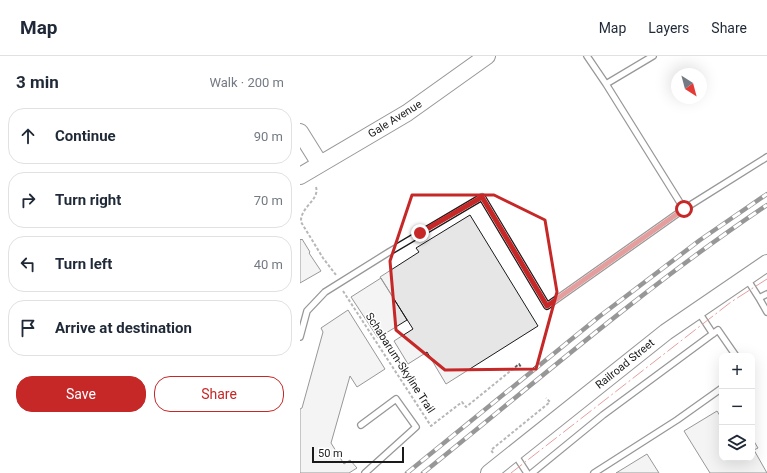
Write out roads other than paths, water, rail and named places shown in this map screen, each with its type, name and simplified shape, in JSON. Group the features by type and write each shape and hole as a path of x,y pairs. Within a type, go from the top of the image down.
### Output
{"street":[{"name":"Gale Avenue","path":"300,176 407,112 487,56"},
{"path":"300,132 320,164"},
{"name":"Railroad Street","path":"489,473 666,332 767,263"}],"lane":[{"path":"587,56 684,209"},
{"path":"606,84 652,56"},
{"path":"300,337 307,311 325,292 388,252 482,197 547,306 684,209 767,157"},
{"path":"746,277 767,312"},
{"path":"759,298 767,294"},
{"path":"697,310 714,334"},
{"path":"532,473 603,415 718,330 734,353"},
{"path":"594,473 677,420 721,389"},
{"path":"361,425 396,399 416,427 365,473"},
{"path":"514,453 527,473"}],"railway":[{"path":"407,473 600,316 700,240 767,194"},
{"path":"423,473 635,301 678,268 767,205"}]}
